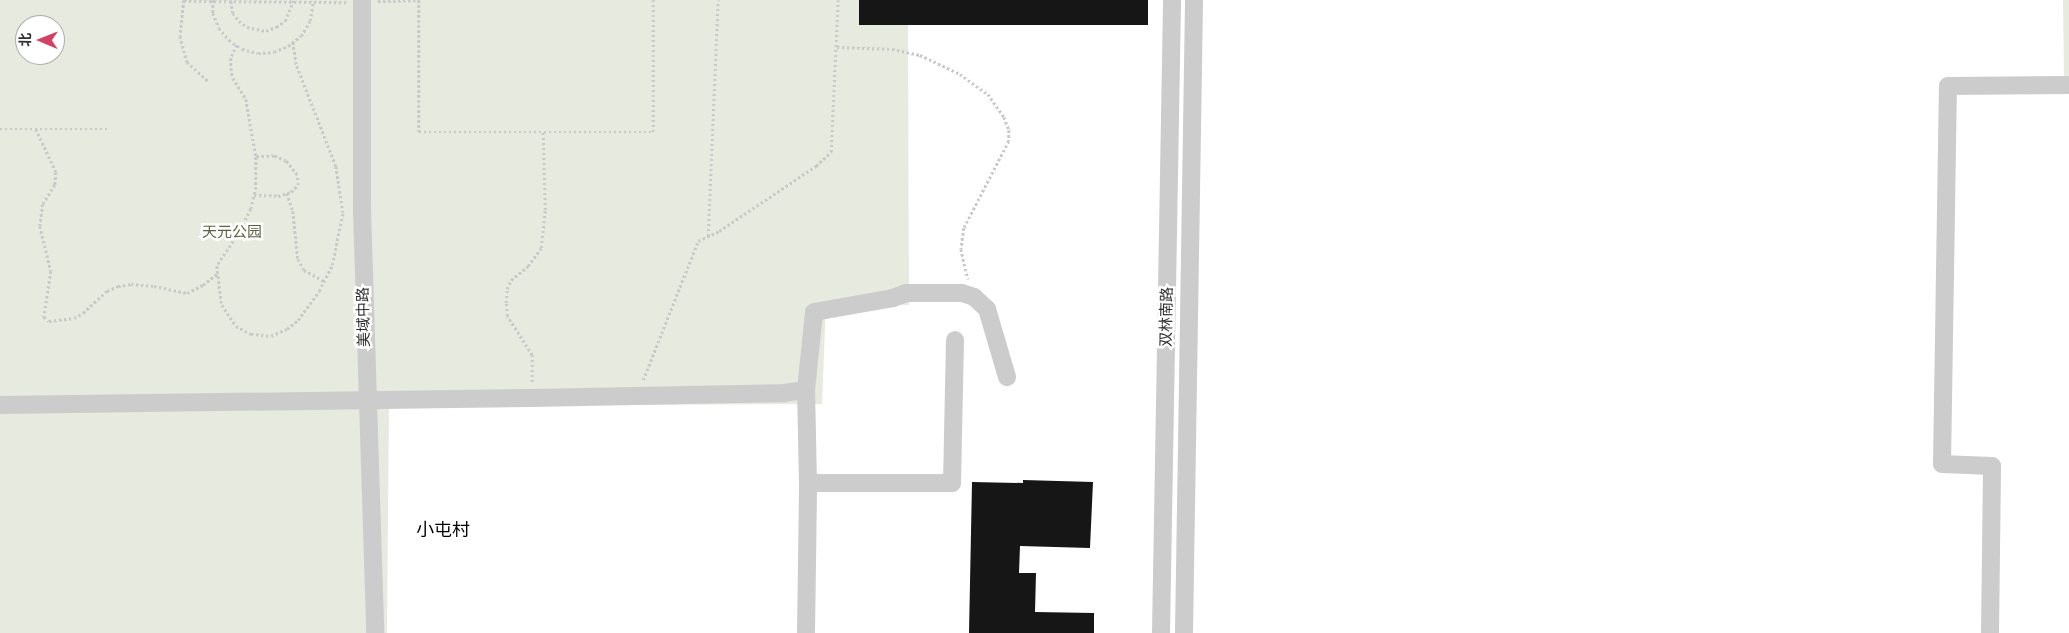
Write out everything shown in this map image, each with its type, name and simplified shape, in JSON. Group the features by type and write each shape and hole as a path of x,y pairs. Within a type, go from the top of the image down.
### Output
{"street":[{"name":"双林南路","path":"1162,633 1172,0"},
{"name":"双林南路","path":"1184,633 1194,0"},
{"name":"美域中路","path":"362,1 362,210 366,400 375,633"},
{"path":"1990,633 1992,466 1942,464 1948,86 2069,85"},
{"path":"806,633 808,482 806,390 814,312 893,298 906,293 962,292 974,297 987,309 1007,377"},
{"path":"808,482 952,483 955,340"},
{"path":"0,405 531,398 784,393 806,390"}],"path":[{"path":"209,82 187,62 180,36 184,0 419,0 419,132 653,132 653,0"},
{"path":"213,0 213,13 219,28 229,40 237,46 258,53 274,52 300,36 310,21 313,1"},
{"path":"231,0 233,12 239,21 252,29 266,31 285,21 293,1"},
{"path":"708,236 718,0"},
{"path":"637,396 691,254 698,241 816,166 831,152 838,0"},
{"path":"237,46 231,58 231,68 233,78 246,99 256,157 254,195 251,209 217,266 222,305 236,326 251,334 271,336 287,329 298,320 324,281 332,266 343,212 336,166 297,66 293,42"},
{"path":"837,47 892,49 920,55 960,74 988,94 1004,117 1009,130 1008,141 972,209 964,228 960,250 974,297"},
{"path":"36,129 56,172 56,185 43,204 40,226 51,271 44,317 49,321 78,315 107,291 118,286 131,284 154,286 187,293 203,285 218,273"},
{"path":"0,130 110,129"},
{"path":"531,398 532,355 507,316 506,303 507,289 511,280 528,266 541,248 545,210 543,132"},
{"path":"254,195 278,196 287,193 298,185 297,175 286,161 274,156 256,157"},
{"path":"287,193 293,211 298,259 304,270 324,281"},
{"path":"343,212 362,210"}],"green space":[{"name":"天元公园","path":"0,0 859,0 859,25 908,25 909,305 826,302 822,404 389,406 387,633 0,633"},
{"path":"2063,0 2069,0 2069,76 2064,76"}],"building":[{"path":"859,0 1148,0 1148,25 859,25"},
{"path":"1023,480 1093,482 1090,548 1020,546 1019,573 1036,573 1035,612 1094,613 1094,633 969,633 972,482 1023,483"}],"district":[{"name":"小屯村","path":"443,530"}]}
